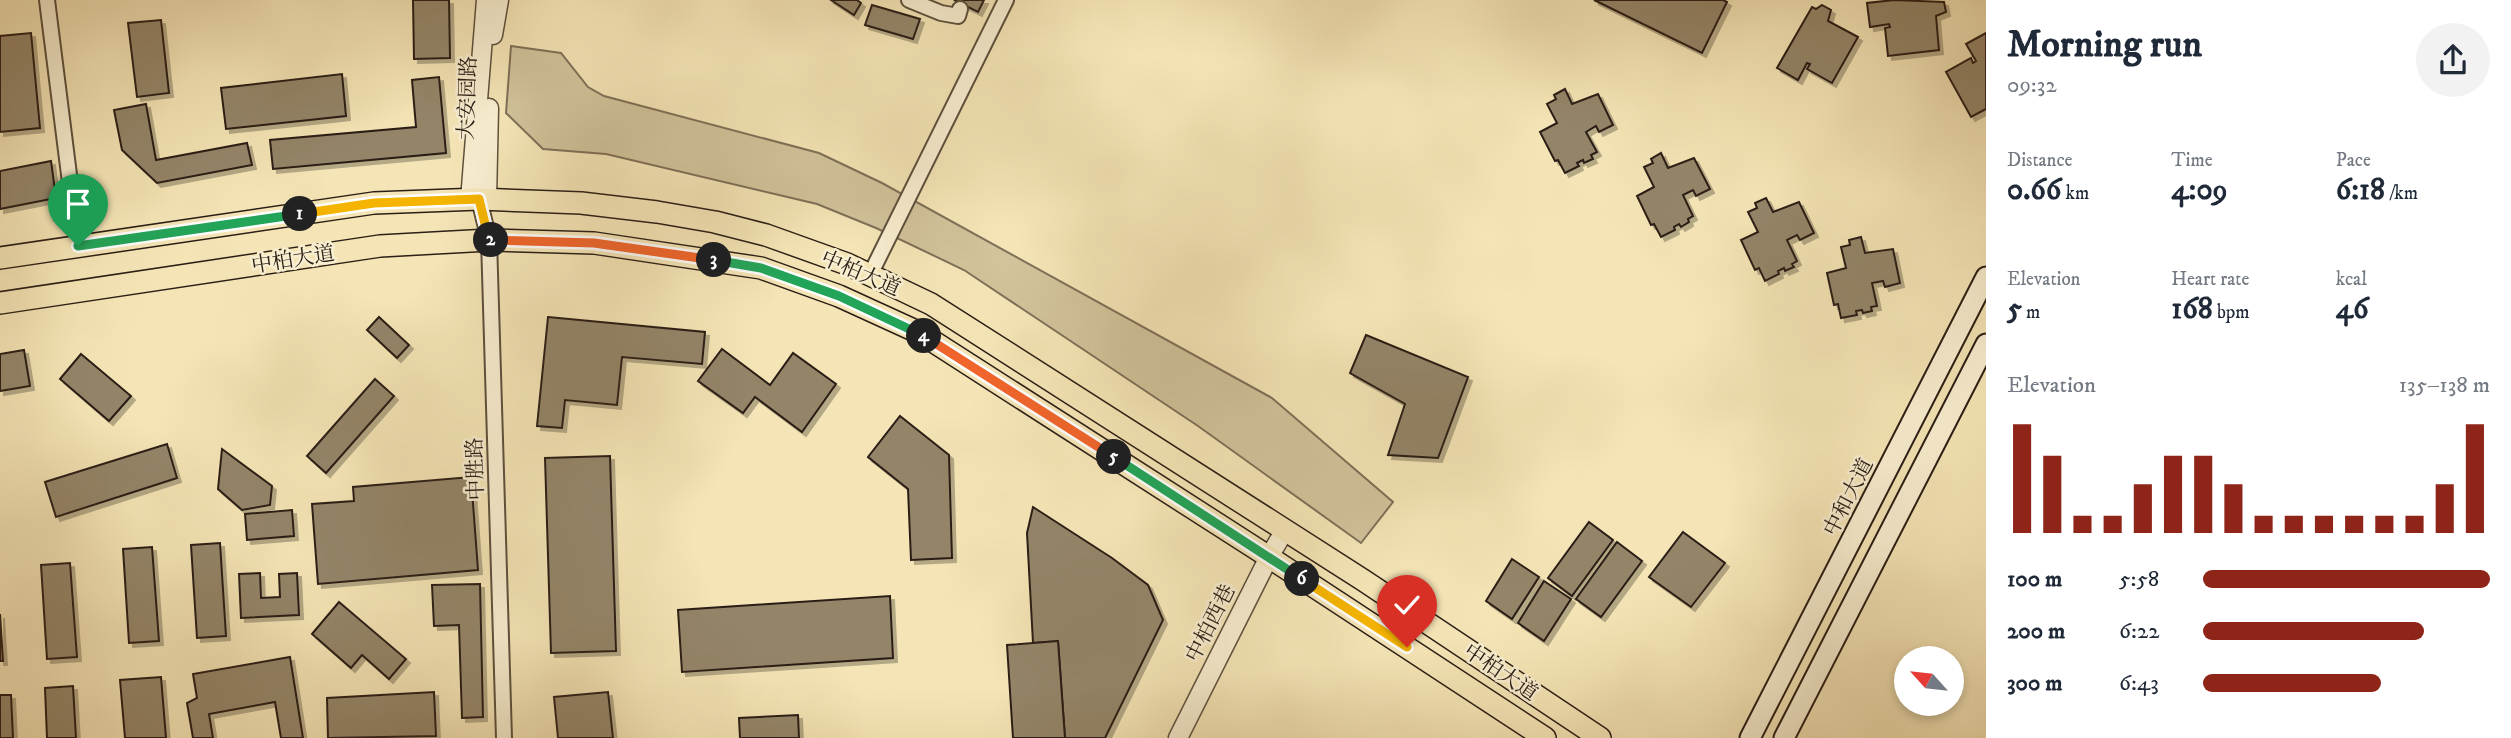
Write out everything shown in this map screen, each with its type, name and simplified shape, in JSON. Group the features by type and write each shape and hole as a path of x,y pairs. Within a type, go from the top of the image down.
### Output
{"main road":[{"name":"中柏大道","path":"0,258 374,203 479,199 581,204 657,212 715,222 766,235 847,264 931,304 1285,530 1600,738"},
{"name":"中柏大道","path":"0,303 380,246 489,240 594,243 761,268 839,296 920,334 1269,557 1545,738"},
{"name":"中和大道","path":"1750,738 1986,277"},
{"path":"1783,738 1986,344"}],"street":[{"path":"47,0 78,246"},
{"path":"479,199 486,0"},
{"name":"大安园路","path":"479,199 499,0"},
{"path":"909,0 941,13 958,16 960,9"},
{"path":"870,275 1006,0"},
{"name":"中胜路","path":"479,199 489,240 504,738"},
{"name":"中柏西巷","path":"1178,738 1285,530"}],"shaded area":[{"path":"511,46 561,53 588,87 604,96 819,153 882,183 1272,398 1393,502 1361,543 1198,426 964,270 876,228 817,204 606,154 543,149 506,113"}],"building":[{"path":"413,0 449,0 450,58 414,59"},
{"path":"831,0 857,0 861,3 854,15"},
{"path":"954,0 984,0 978,12"},
{"path":"1594,0 1723,0 1727,2 1702,53"},
{"path":"1894,0 1944,2 1946,12 1936,16 1939,50 1888,56 1885,28 1890,27 1889,24 1870,27 1867,3"},
{"path":"872,5 920,19 913,39 865,25"},
{"path":"1822,5 1831,10 1828,21 1858,37 1832,83 1807,69 1810,64 1807,63 1798,80 1777,68 1812,7 1816,9"},
{"path":"161,20 169,93 137,97 128,23"},
{"path":"31,33 40,128 0,132 0,36"},
{"path":"1986,33 1986,109 1971,117 1946,72 1971,58 1973,63 1976,61 1966,44"},
{"path":"342,74 346,116 226,129 221,88"},
{"path":"439,77 446,153 273,169 270,140 416,127 412,80"},
{"path":"1565,89 1572,104 1598,94 1613,125 1599,132 1596,126 1586,132 1597,152 1591,155 1593,159 1577,163 1579,166 1565,173 1558,160 1555,161 1540,132 1557,123 1547,104 1556,99 1554,95"},
{"path":"146,104 156,160 247,143 252,165 157,183 122,150 114,110"},
{"path":"1661,153 1668,168 1694,158 1710,189 1696,196 1693,190 1683,195 1693,216 1688,219 1689,222 1681,227 1679,224 1674,227 1675,230 1661,237 1654,224 1651,225 1637,196 1654,187 1644,167 1653,163 1651,159"},
{"path":"51,161 56,198 0,209 0,171"},
{"path":"1766,198 1773,212 1799,202 1814,233 1800,240 1797,235 1787,240 1797,261 1792,264 1794,267 1785,271 1784,268 1778,271 1779,274 1765,281 1759,268 1755,270 1741,240 1758,232 1748,212 1757,208 1755,203"},
{"path":"1861,237 1865,253 1893,249 1900,283 1885,287 1883,281 1872,283 1877,306 1871,307 1872,311 1856,311 1857,315 1841,318 1838,304 1834,305 1827,273 1846,268 1841,247 1850,245 1849,240"},
{"path":"379,317 409,345 397,358 367,330"},
{"path":"548,317 705,332 702,364 622,357 617,405 565,400 562,428 537,426"},
{"path":"1366,335 1468,377 1438,458 1388,455 1405,404 1350,373"},
{"path":"722,349 770,385 793,353 836,384 802,432 755,397 743,413 698,381"},
{"path":"24,350 30,386 0,391 0,354"},
{"path":"81,354 131,396 109,421 60,379"},
{"path":"375,379 394,396 326,473 307,456"},
{"path":"900,416 949,455 952,558 911,560 908,489 868,457"},
{"path":"167,444 177,478 56,517 45,482"},
{"path":"222,449 272,486 270,505 242,510 218,489"},
{"path":"610,456 616,651 551,653 545,458"},
{"path":"471,477 478,570 318,584 312,504 354,501 353,487"},
{"path":"1033,507 1112,558 1148,585 1163,620 1105,738 1065,738 1058,641 1033,643 1027,533"},
{"path":"292,510 294,536 247,540 245,514"},
{"path":"1589,522 1613,540 1572,596 1548,578"},
{"path":"1683,532 1725,563 1691,607 1649,577"},
{"path":"1617,542 1642,561 1601,617 1576,599"},
{"path":"220,543 226,636 197,638 191,545"},
{"path":"152,547 159,641 129,643 123,549"},
{"path":"1512,559 1539,577 1512,619 1486,601"},
{"path":"70,563 77,657 47,659 41,565"},
{"path":"260,573 261,598 280,597 279,574 297,573 299,615 241,618 239,574"},
{"path":"1544,581 1571,599 1544,641 1518,623"},
{"path":"480,584 483,717 462,718 459,625 434,626 432,585"},
{"path":"890,596 893,658 682,672 678,610"},
{"path":"339,602 406,659 389,679 362,655 351,668 312,634"},
{"path":"0,614 3,661 0,661"},
{"path":"1058,641 1065,738 1013,738 1007,645"},
{"path":"290,657 303,738 281,738 275,702 209,714 213,738 193,738 187,703 197,698 193,674"},
{"path":"161,677 166,738 125,738 120,680"},
{"path":"73,686 76,738 47,738 45,688"},
{"path":"434,692 436,736 328,738 327,698"},
{"path":"608,692 613,738 558,738 554,697"},
{"path":"0,695 11,695 13,738 0,738"},
{"path":"798,715 799,738 740,738 739,718"}],"route":[{"path":"78,246 374,203 479,199 489,240 594,243 761,268 839,296 920,334 1002,384 1407,647"}]}
